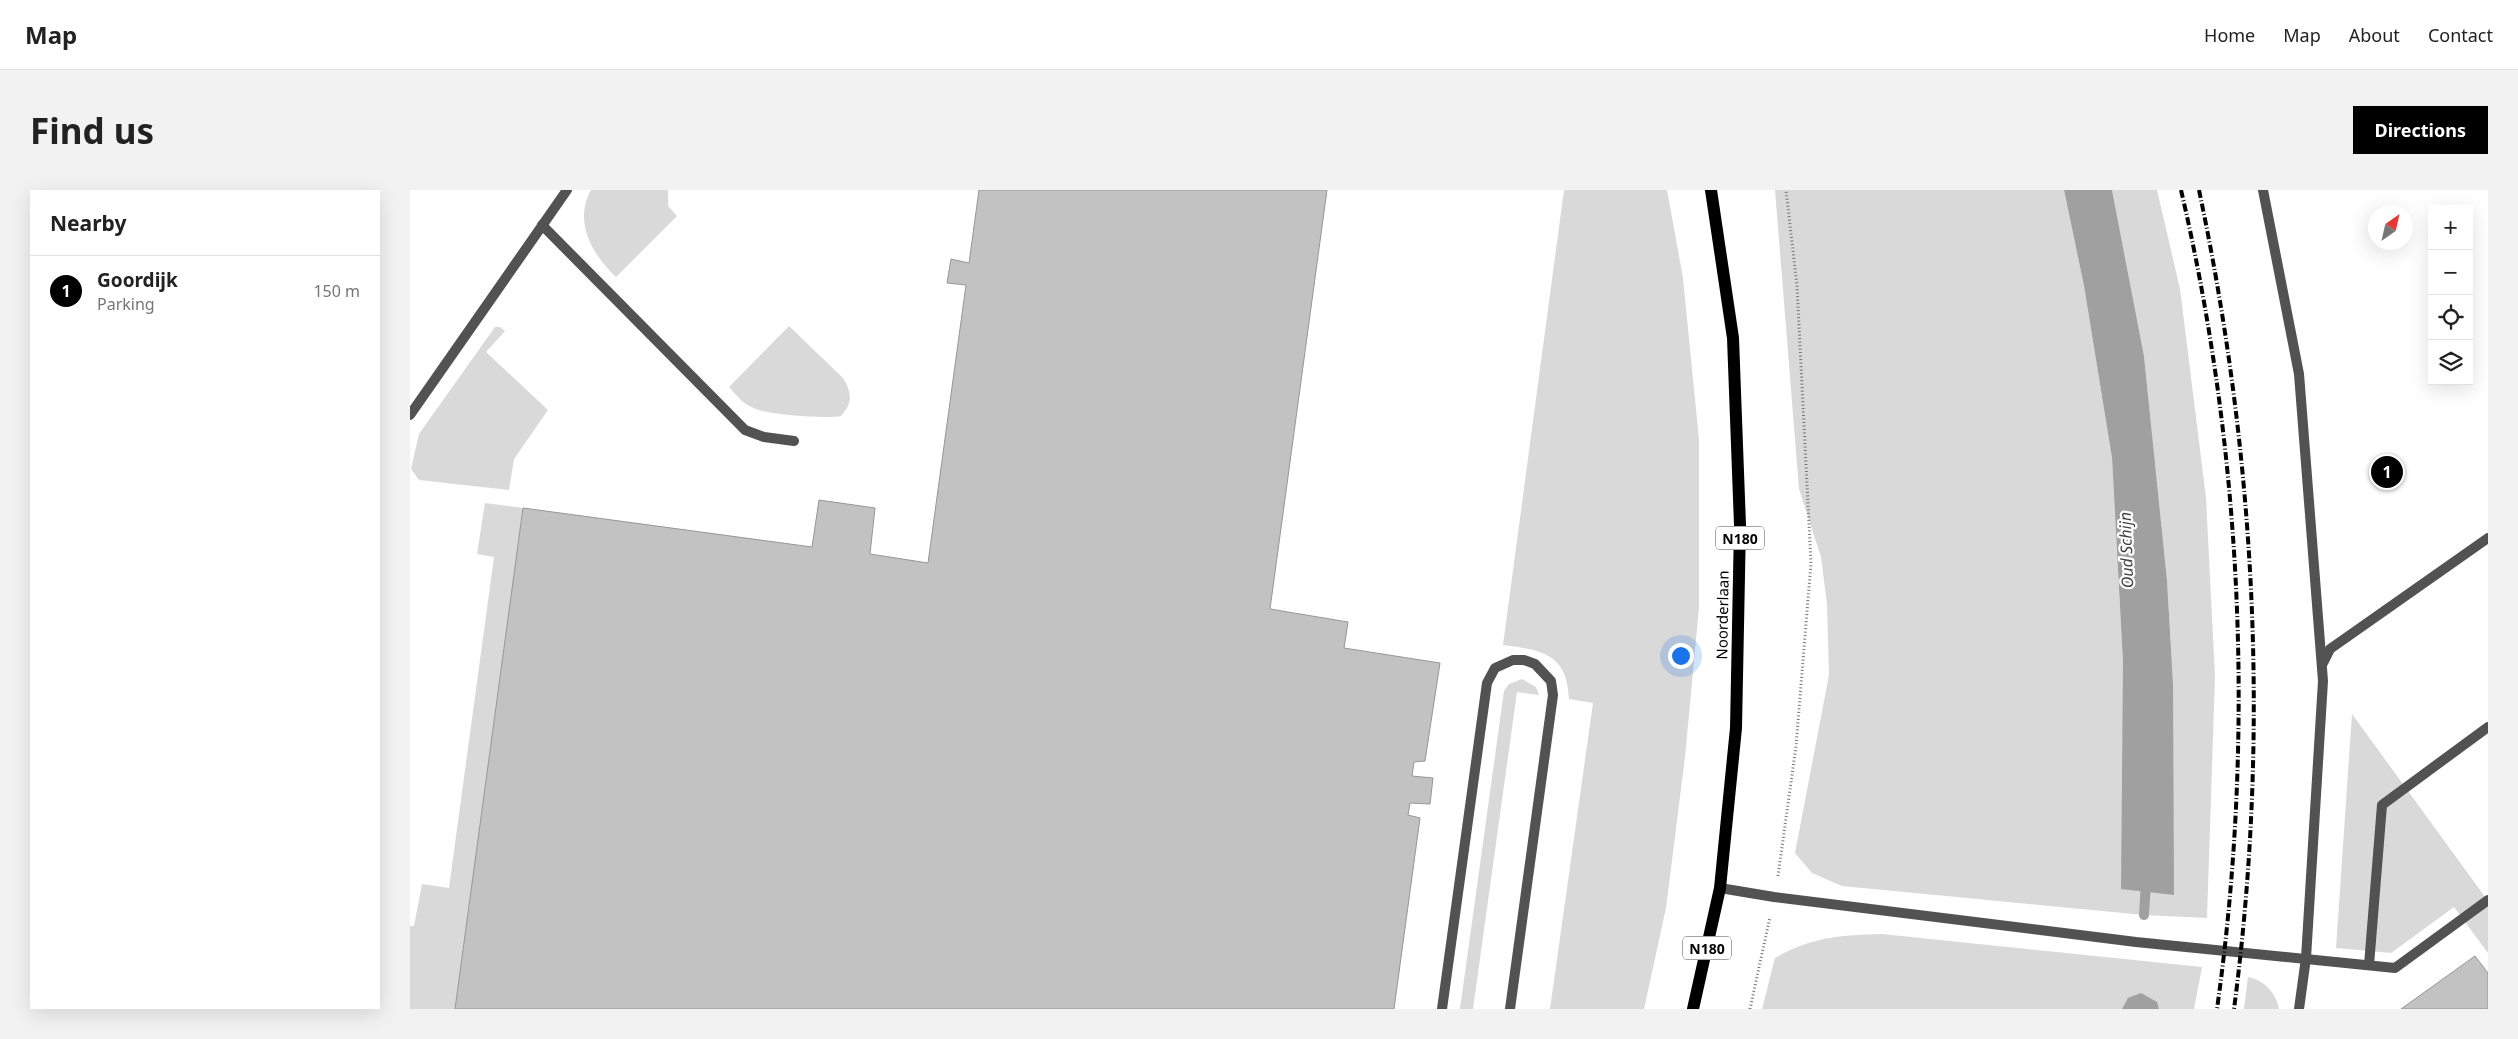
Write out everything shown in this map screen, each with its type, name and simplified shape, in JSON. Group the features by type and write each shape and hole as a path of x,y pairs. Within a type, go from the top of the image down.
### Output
{"main road":[{"name":"Noorderlaan","path":"1693,1009 1720,888 1736,728 1740,525 1733,338 1711,190"}],"lane":[{"path":"410,415 566,190"},
{"path":"2263,190 2298,374 2323,681 2306,958 2299,1009"},
{"path":"542,225 745,430 764,437 794,441"},
{"path":"2322,665 2330,649 2488,538"},
{"path":"1442,1009 1487,683 1495,668 1513,660 1524,660 1535,664 1551,681 1553,695 1510,1009"},
{"path":"2370,965 2382,805 2488,726"},
{"path":"1720,888 1774,897 2136,942 2395,968 2488,900"}],"path":[{"path":"1750,1009 1774,897 1796,746 1811,563 1797,286 1786,190"}],"shaded area":[{"path":"591,190 668,190 668,206 677,216 616,277 600,259 588,238 584,214"},
{"path":"1564,190 1667,190 1683,278 1699,440 1699,607 1685,757 1666,908 1644,1009 1550,1009 1593,703 1569,699 1563,672 1558,663 1550,657 1530,649 1503,645"},
{"path":"1775,190 2064,190 2084,286 2112,458 2123,663 2173,683 2167,580 2144,356 2112,190 2157,190 2180,289 2206,498 2215,676 2207,918 2144,915 1842,886 1812,873 1795,853 1829,675 1827,604 1821,557 1799,489"},
{"path":"789,326 843,378 850,398 848,407 841,416 811,417 763,411 744,403 729,387"},
{"path":"495,327 500,327 505,331 486,352 548,410 514,459 509,490 419,480 411,469 419,434"},
{"path":"485,503 523,508 455,1009 410,1009 410,926 414,926 422,884 449,888 494,557 477,554"},
{"path":"1522,679 1536,687 1539,695 1517,692 1473,1009 1460,1009 1504,691 1509,684"},
{"path":"2352,714 2488,901 2488,953 2454,907 2391,953 2336,948"},
{"path":"1882,934 2202,967 2194,1009 1762,1009 1775,958 1814,941 1840,936"},
{"path":"2248,977 2259,981 2268,988 2275,998 2279,1009 2244,1009"}],"water":[{"path":"2064,190 2112,190 2144,356 2167,580 2173,683 2174,895 2121,889 2123,663 2112,458 2084,286"},
{"path":"2141,993 2157,1002 2159,1009 2122,1009 2128,998"}],"building":[{"path":"979,190 1327,190 1270,609 1348,622 1344,648 1440,663 1425,761 1414,762 1412,776 1433,778 1430,804 1410,803 1408,815 1420,818 1394,1009 455,1009 523,508 812,547 819,500 875,508 870,554 928,563 966,285 947,283 951,259 969,263"},
{"path":"2475,956 2488,973 2488,1009 2401,1009"}],"waterway":[{"name":"Oud Schijn","path":"2144,915 2146,881"}],"railway":[{"path":"2181,190 2202,290 2218,392 2230,495 2236,598 2239,701 2236,805 2229,907 2217,1009"},
{"path":"2199,190 2218,291 2234,393 2245,496 2251,598 2254,701 2252,803 2245,906 2234,1009"}],"place":[{"name":"Goordijk","path":"2387,472"}]}
